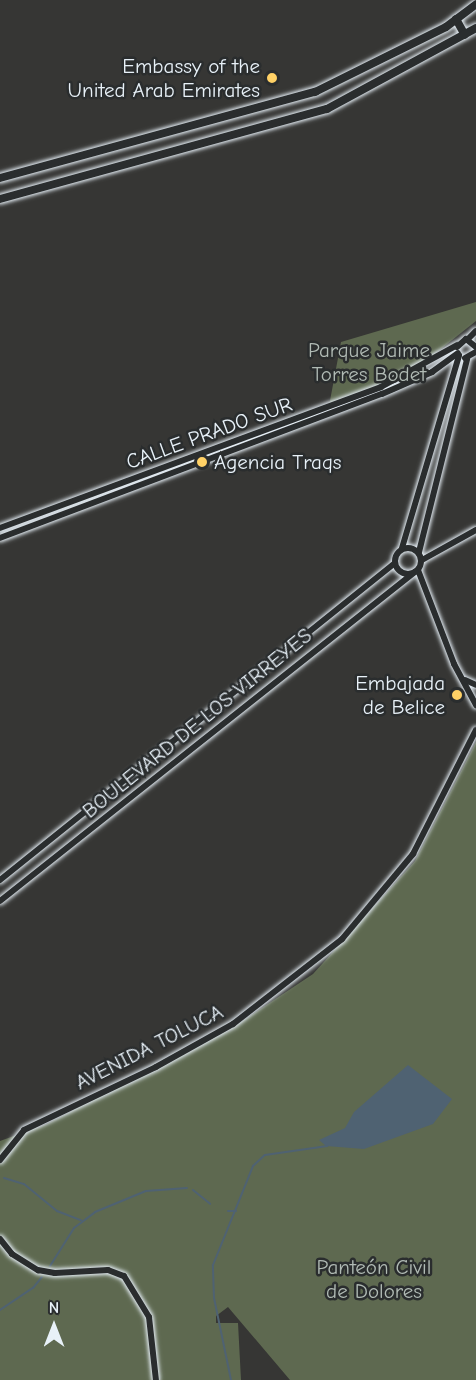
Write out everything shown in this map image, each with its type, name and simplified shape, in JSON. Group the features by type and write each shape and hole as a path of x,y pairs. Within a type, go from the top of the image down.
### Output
{"main road":[{"path":"0,178 315,92 456,19 476,4"},
{"path":"456,19 465,35"},
{"path":"0,199 321,111 476,28"}],"street":[{"path":"476,331 468,339 476,346"},
{"name":"CALLE PRADO SUR","path":"0,528 381,387 468,339"},
{"path":"417,571 403,573 395,563 402,549 458,354 457,345"},
{"path":"422,560 419,552 467,358 476,352"},
{"path":"458,354 467,358"},
{"name":"CALLE PRADO SUR","path":"0,538 382,394 432,372 458,354"},
{"path":"476,530 422,560 417,571 454,664 465,680 476,705"},
{"path":"402,549 411,548 419,552"},
{"name":"BOULEVARD DE LOS VIRREYES","path":"0,880 395,563"},
{"name":"BOULEVARD DE LOS VIRREYES","path":"0,901 417,571"},
{"path":"465,680 476,684"},
{"name":"AVENIDA TOLUCA","path":"0,1160 24,1130 156,1067 233,1024 299,976 342,939 413,854 476,730"},
{"path":"0,1239 12,1254 38,1269 55,1273 108,1270 124,1276 149,1317 156,1380"}],"green space":[{"name":"Parque Jaime Torres Bodet","path":"476,302 476,321 412,372 329,406 341,342"},
{"name":"Panteón Civil de Dolores","path":"476,742 476,1380 290,1380 228,1307 216,1316 216,1323 238,1323 241,1380 0,1380 0,1141 47,1124 235,1026 313,974 415,861"}],"water":[{"path":"408,1065 452,1099 433,1124 364,1149 326,1146 319,1140 345,1128 354,1112"}],"waterway":[{"path":"231,1380 214,1298 213,1265 253,1166 265,1155 327,1146"},
{"path":"4,1178 24,1184 57,1211 81,1220"},
{"path":"50,1266 74,1228 95,1212 146,1191 187,1188"},
{"path":"193,1190 210,1204"},
{"path":"228,1211 236,1211"},
{"path":"0,1310 33,1288 42,1277"}],"place":[{"name":"Embassy of the United Arab Emirates","path":"272,78"},
{"name":"Agencia Traqs","path":"202,462"},
{"name":"Embajada de Belice","path":"457,695"}]}
